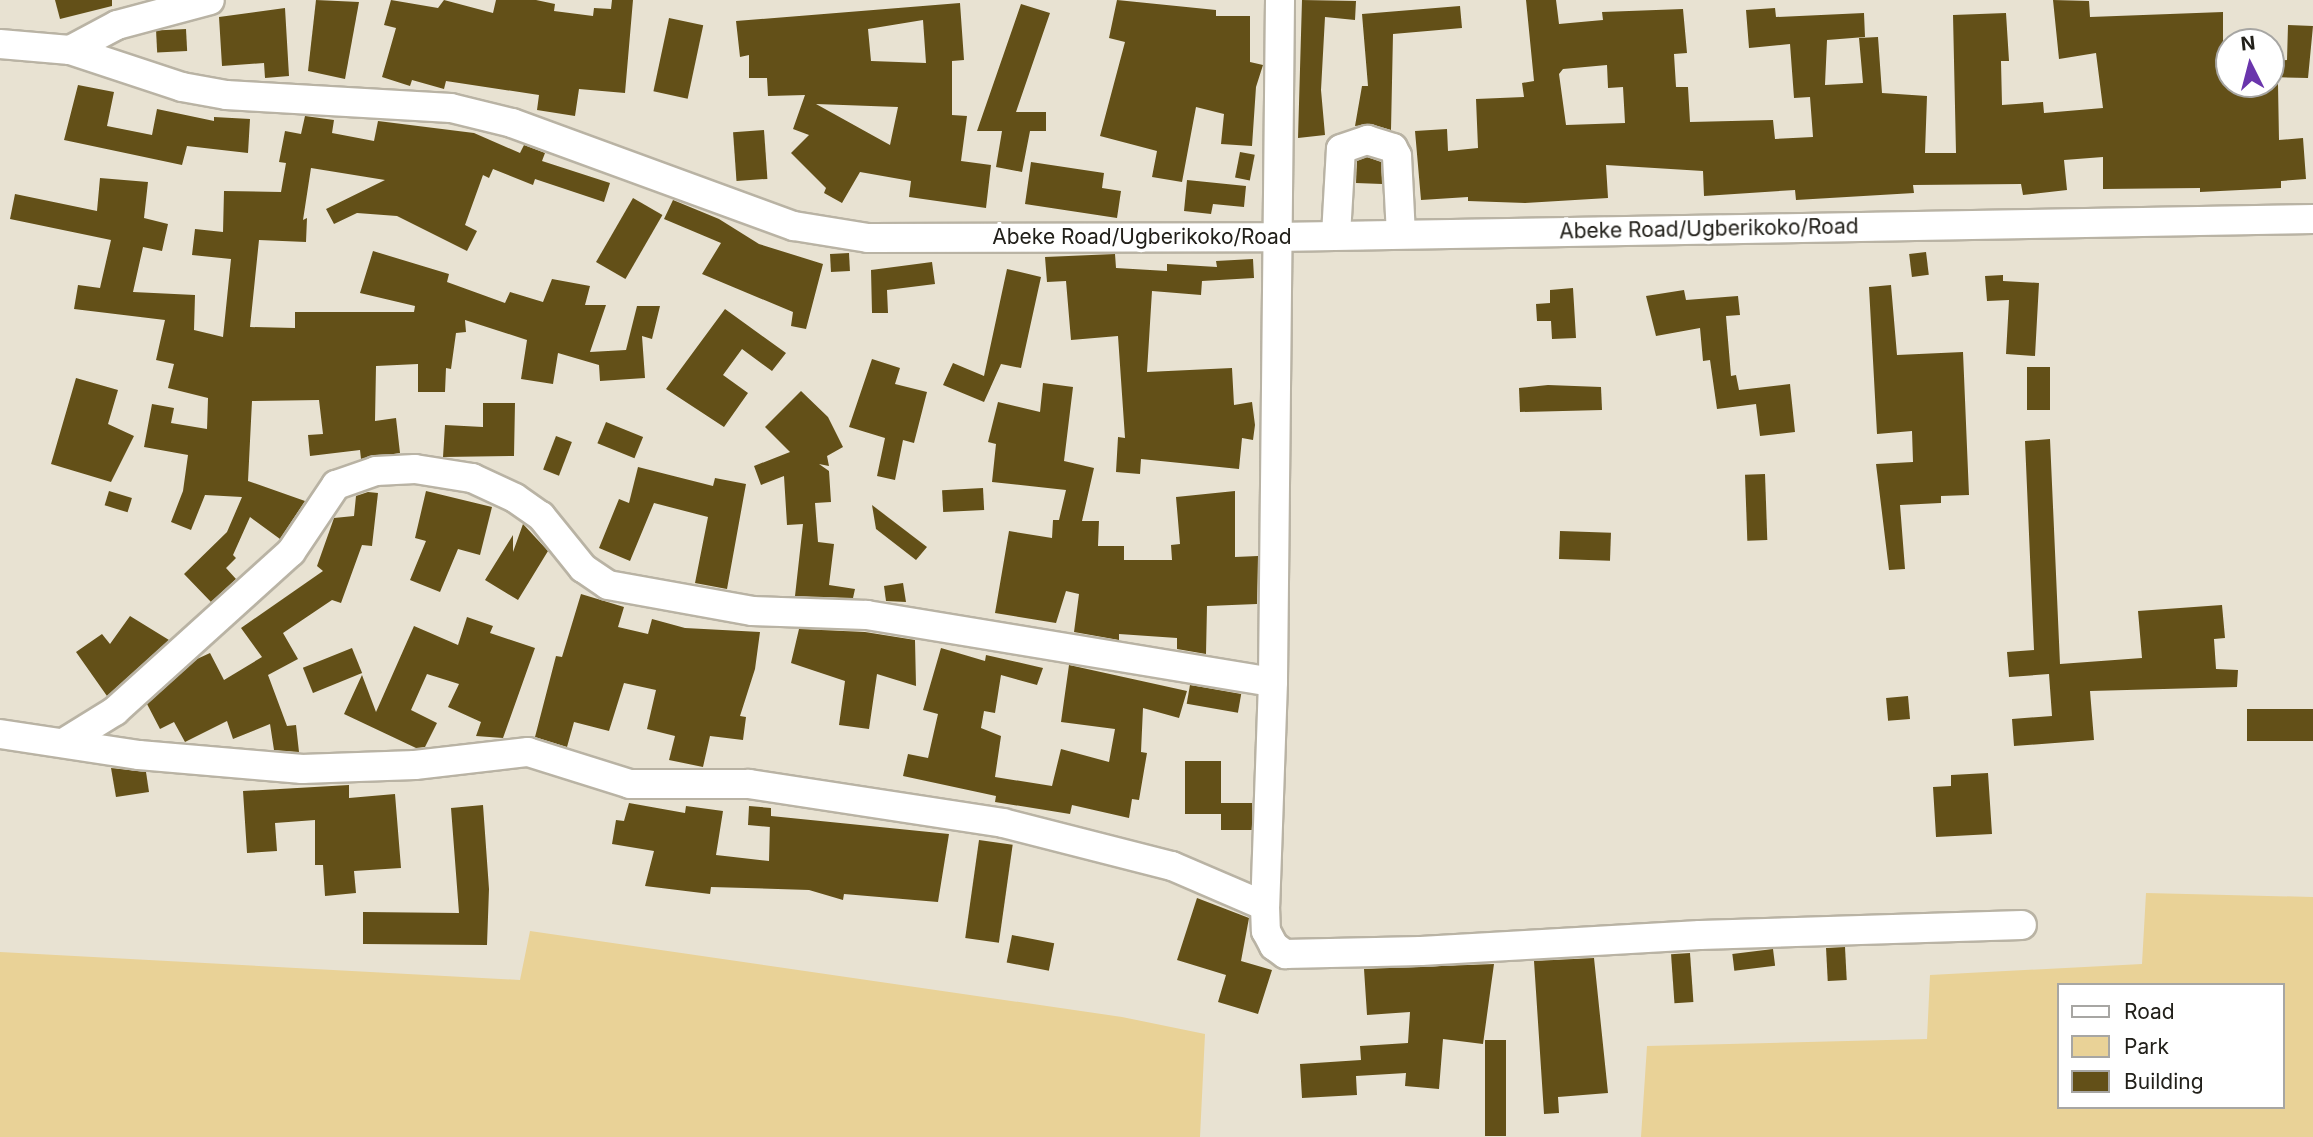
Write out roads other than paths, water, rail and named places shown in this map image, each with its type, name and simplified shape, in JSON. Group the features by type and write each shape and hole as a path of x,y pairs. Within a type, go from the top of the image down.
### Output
{"street":[{"path":"70,50 117,26 210,0"},
{"path":"1280,0 1275,237 1273,682 1265,906 1266,932 1273,946 1285,954 2022,925"},
{"name":"Abeke Road/Ugberikoko/Road","path":"0,44 70,50 182,87 226,95 451,108 512,123 794,226 856,236 1275,237 2313,219"},
{"path":"1336,235 1341,149 1367,140 1393,148 1398,156 1401,234"},
{"path":"65,742 115,711 291,552 336,485 376,471 415,469 472,478 515,498 541,516 583,568 608,585 752,611 867,615 1273,682"},
{"path":"0,734 139,755 302,769 415,765 528,752 630,783 749,784 1003,823 1172,866 1265,906"}]}
